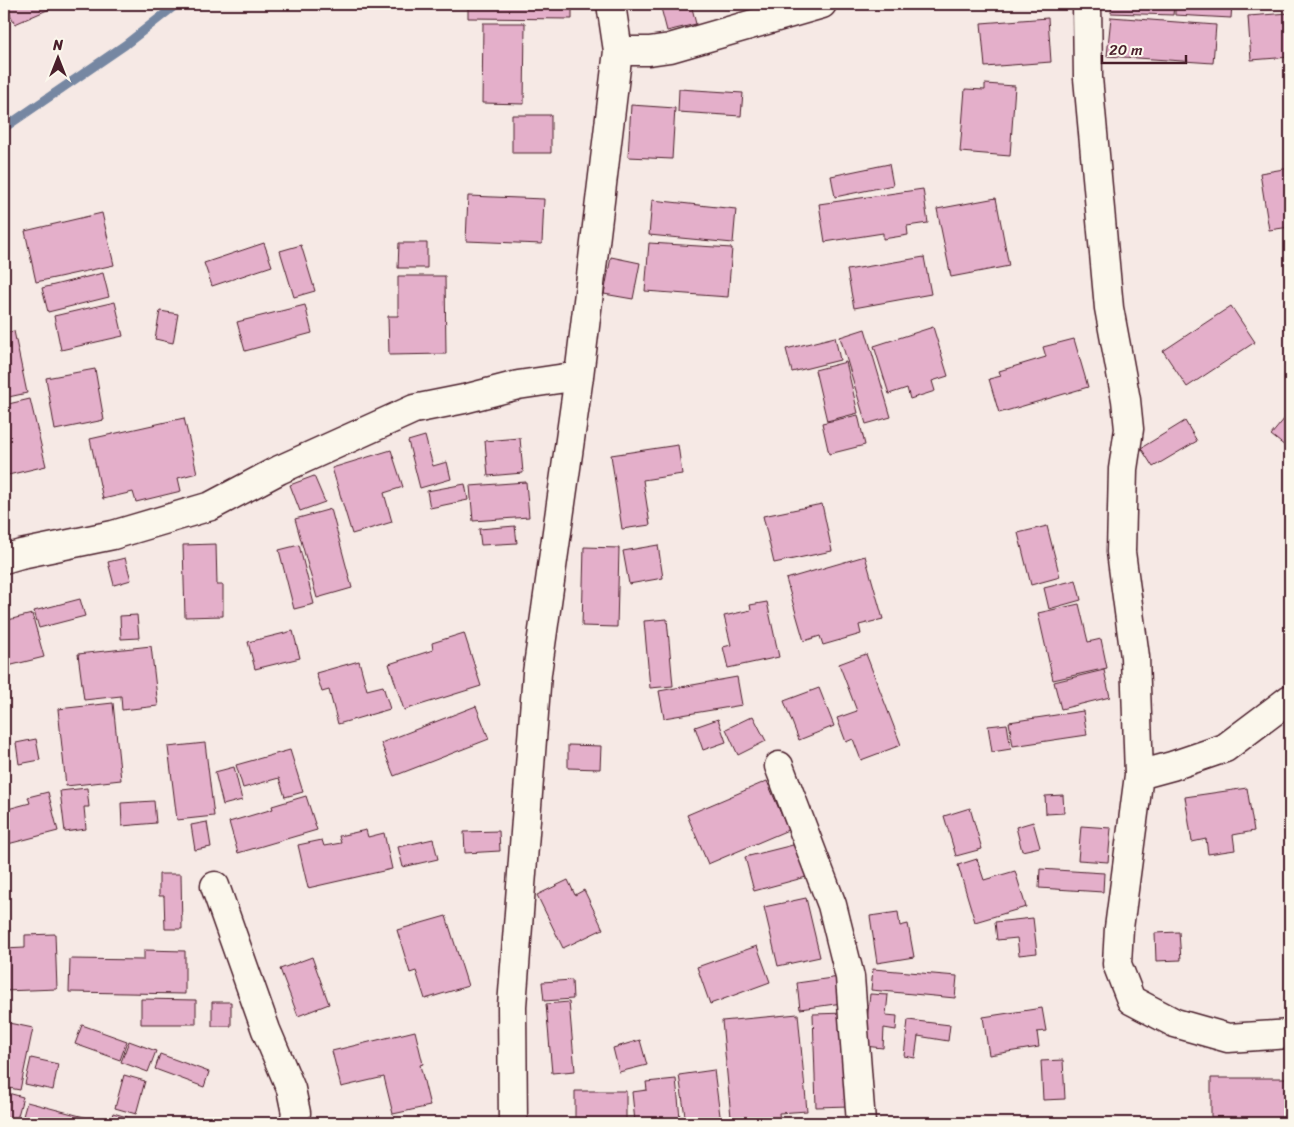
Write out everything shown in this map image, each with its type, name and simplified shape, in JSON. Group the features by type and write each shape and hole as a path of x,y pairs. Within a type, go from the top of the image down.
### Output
{"street":[{"path":"513,1123 512,1006 537,673 579,376 618,50 611,4"},
{"path":"618,50 650,52 670,48 822,4"},
{"path":"1087,4 1088,78 1109,308 1126,400 1129,429 1124,469 1121,552 1136,657 1139,775 1120,919 1117,964 1131,1000 1175,1023 1228,1038 1290,1034"},
{"path":"4,559 113,535 211,506 279,470 414,409 518,385 579,376"},
{"path":"1139,775 1225,748 1290,699"},
{"path":"779,766 832,905 850,977 861,1123"},
{"path":"215,886 266,1030 291,1089 296,1113 294,1123"}],"building":[{"path":"5,4 61,4 15,24"},
{"path":"468,4 572,4 572,19 468,18"},
{"path":"660,4 691,4 696,24 667,31"},
{"path":"1112,4 1174,4 1173,15 1111,13"},
{"path":"1175,4 1232,4 1231,18 1175,15"},
{"path":"1290,13 1290,57 1251,60 1248,16"},
{"path":"1111,17 1216,25 1213,63 1107,56"},
{"path":"1048,18 1051,62 985,67 981,23"},
{"path":"483,23 525,23 524,104 482,103"},
{"path":"985,84 1015,86 1010,156 960,152 965,89 985,90"},
{"path":"679,89 743,93 741,116 678,112"},
{"path":"631,105 675,108 672,159 628,157"},
{"path":"512,115 551,115 551,153 512,153"},
{"path":"889,164 893,185 835,197 831,176"},
{"path":"1290,168 1290,227 1269,230 1260,173"},
{"path":"923,189 928,223 907,226 908,235 883,239 883,233 825,242 819,204"},
{"path":"468,196 544,199 542,244 466,241"},
{"path":"996,198 1009,266 951,277 937,209"},
{"path":"652,200 736,209 733,243 649,235"},
{"path":"102,213 114,265 36,282 25,231"},
{"path":"264,243 272,266 212,286 204,263"},
{"path":"399,243 427,243 427,268 398,268"},
{"path":"649,243 732,248 728,297 645,291"},
{"path":"301,245 315,291 294,297 280,251"},
{"path":"611,257 640,263 633,299 604,294"},
{"path":"924,257 931,294 854,308 847,270"},
{"path":"103,273 109,297 48,312 42,288"},
{"path":"398,276 445,276 446,354 389,355 388,316 398,316"},
{"path":"115,302 123,336 61,350 54,316"},
{"path":"305,305 312,333 245,351 237,322"},
{"path":"1231,306 1255,342 1187,387 1163,351"},
{"path":"160,311 178,314 173,343 155,339"},
{"path":"933,327 948,376 932,381 935,391 910,399 907,388 889,394 874,346"},
{"path":"865,329 891,417 866,424 840,337"},
{"path":"14,331 27,393 4,398 4,333"},
{"path":"835,337 840,360 792,372 786,349"},
{"path":"1074,339 1088,387 999,413 989,379 1001,376 999,371 1046,357 1043,347"},
{"path":"846,362 858,413 827,421 815,370"},
{"path":"95,369 104,420 55,430 46,378"},
{"path":"30,399 46,466 4,476 4,405"},
{"path":"1290,412 1290,450 1271,435"},
{"path":"858,415 865,445 829,454 822,423"},
{"path":"184,418 197,473 178,478 181,491 136,502 133,492 103,499 90,439"},
{"path":"1185,421 1197,441 1153,467 1141,448"},
{"path":"425,436 433,466 447,462 451,479 420,488 408,441"},
{"path":"520,438 523,473 488,476 485,441"},
{"path":"678,445 682,474 643,480 650,525 622,529 611,455"},
{"path":"391,450 403,487 384,493 392,522 352,534 332,468"},
{"path":"314,476 325,502 300,511 290,485"},
{"path":"526,482 529,517 473,521 470,486"},
{"path":"465,484 468,500 430,508 427,491"},
{"path":"822,504 832,551 774,563 763,516"},
{"path":"331,509 352,588 317,598 295,519"},
{"path":"515,526 517,543 481,545 479,529"},
{"path":"1047,526 1060,577 1031,585 1018,533"},
{"path":"216,544 217,585 223,585 223,616 185,617 183,545"},
{"path":"299,545 314,604 294,609 279,550"},
{"path":"658,545 663,578 629,584 623,551"},
{"path":"584,547 619,548 617,627 582,626"},
{"path":"865,556 883,619 859,625 861,634 823,645 820,636 804,641 786,579"},
{"path":"125,558 131,580 114,585 108,562"},
{"path":"1076,580 1081,600 1049,609 1044,588"},
{"path":"80,599 85,616 39,628 34,611"},
{"path":"767,602 779,657 728,668 723,647 731,645 724,616 751,610 750,605"},
{"path":"1079,604 1088,642 1101,639 1107,668 1053,680 1038,613"},
{"path":"32,614 44,657 4,667 4,621"},
{"path":"137,615 139,638 121,639 120,616"},
{"path":"667,619 673,686 650,688 644,621"},
{"path":"293,631 300,658 255,669 248,642"},
{"path":"464,633 481,686 404,710 389,664 433,650 432,643"},
{"path":"151,646 158,706 122,710 121,696 84,700 78,654"},
{"path":"866,654 901,745 861,760 853,739 846,742 837,718 857,711 839,664"},
{"path":"359,661 367,690 383,686 390,709 338,724 329,690 322,692 316,673"},
{"path":"1104,670 1110,697 1061,709 1054,682"},
{"path":"737,677 742,705 664,718 659,691"},
{"path":"819,688 834,726 799,740 784,701"},
{"path":"113,703 121,780 66,786 58,709"},
{"path":"476,706 489,739 394,776 381,743"},
{"path":"1083,711 1087,735 1013,746 1009,722"},
{"path":"753,716 766,741 738,755 726,729"},
{"path":"718,719 726,742 703,750 695,727"},
{"path":"1007,724 1011,749 992,752 988,726"},
{"path":"36,739 40,760 19,764 16,743"},
{"path":"205,743 214,816 177,820 168,747"},
{"path":"568,745 601,746 600,769 568,768"},
{"path":"290,750 303,792 285,797 279,778 243,788 236,765"},
{"path":"234,767 242,800 223,805 215,772"},
{"path":"767,781 788,830 708,864 687,815"},
{"path":"87,788 89,807 84,807 86,829 65,832 60,791"},
{"path":"1247,788 1254,831 1233,835 1235,850 1208,854 1206,839 1192,842 1185,797"},
{"path":"48,792 58,831 4,845 4,810 30,803 28,797"},
{"path":"1063,795 1064,813 1046,814 1045,796"},
{"path":"306,796 317,830 238,853 229,822 273,809 272,806"},
{"path":"154,801 156,823 122,826 121,803"},
{"path":"970,808 982,849 956,856 944,816"},
{"path":"207,822 211,847 195,850 191,825"},
{"path":"1033,822 1040,847 1022,851 1016,827"},
{"path":"1081,826 1111,828 1108,862 1078,860"},
{"path":"366,830 368,837 384,833 392,869 308,888 298,845 322,840 324,846 341,843 339,836"},
{"path":"499,831 500,851 465,853 464,832"},
{"path":"433,839 438,859 403,867 398,847"},
{"path":"801,843 810,876 754,891 745,857"},
{"path":"977,859 984,880 1015,871 1026,907 975,922 958,865"},
{"path":"1040,869 1104,873 1103,892 1039,888"},
{"path":"159,874 181,874 182,929 165,929 164,896 159,896"},
{"path":"568,880 575,895 584,890 603,929 563,948 537,895"},
{"path":"806,898 820,957 778,966 764,907"},
{"path":"898,912 900,926 908,924 914,957 877,963 870,916"},
{"path":"446,916 468,986 425,999 416,971 410,973 397,930"},
{"path":"1033,918 1037,953 1019,955 1017,938 997,940 995,922"},
{"path":"1179,932 1181,960 1156,961 1155,933"},
{"path":"55,934 57,989 4,991 4,949 25,948 25,935"},
{"path":"757,946 770,982 710,1004 697,967"},
{"path":"144,950 185,951 185,994 69,992 70,959 144,960"},
{"path":"312,957 329,1004 298,1016 280,969"},
{"path":"873,969 957,976 955,998 871,990"},
{"path":"839,977 842,1003 800,1009 797,983"},
{"path":"572,980 573,999 544,1001 542,982"},
{"path":"870,994 888,995 886,1015 897,1016 896,1030 884,1028 883,1048 864,1046"},
{"path":"141,999 196,1000 196,1024 141,1024"},
{"path":"212,1002 231,1002 231,1026 212,1026"},
{"path":"569,1002 575,1071 552,1073 546,1004"},
{"path":"1042,1008 1046,1031 1037,1032 1039,1047 989,1055 983,1017"},
{"path":"846,1013 849,1106 816,1107 813,1014"},
{"path":"798,1014 807,1111 779,1113 780,1123 741,1123 741,1117 731,1117 722,1021"},
{"path":"908,1020 950,1025 948,1041 918,1036 915,1058 904,1056"},
{"path":"4,1022 33,1028 20,1090 4,1087"},
{"path":"82,1025 127,1041 120,1060 75,1044"},
{"path":"415,1031 423,1064 420,1065 430,1106 393,1114 384,1077 341,1087 332,1051"},
{"path":"640,1040 647,1065 619,1072 613,1048"},
{"path":"129,1041 156,1051 148,1072 121,1062"},
{"path":"160,1054 209,1072 204,1087 155,1069"},
{"path":"31,1058 58,1064 53,1090 25,1084"},
{"path":"1063,1060 1065,1099 1043,1100 1041,1061"},
{"path":"714,1070 721,1123 686,1123 679,1075"},
{"path":"124,1075 145,1081 136,1114 115,1108"},
{"path":"1211,1078 1290,1078 1290,1118 1211,1117"},
{"path":"676,1079 680,1118 635,1122 632,1092 647,1090 646,1082"},
{"path":"575,1091 626,1091 626,1123 575,1123"},
{"path":"4,1092 23,1097 16,1123 4,1123"},
{"path":"27,1102 107,1123 21,1123"},
{"path":"113,1113 134,1119 133,1123 110,1123"},
{"path":"916,1119 916,1123 879,1123 879,1121"},
{"path":"1200,1120 1221,1120 1221,1123 1200,1123"}],"waterway":[{"path":"4,128 125,45 177,4"}]}
